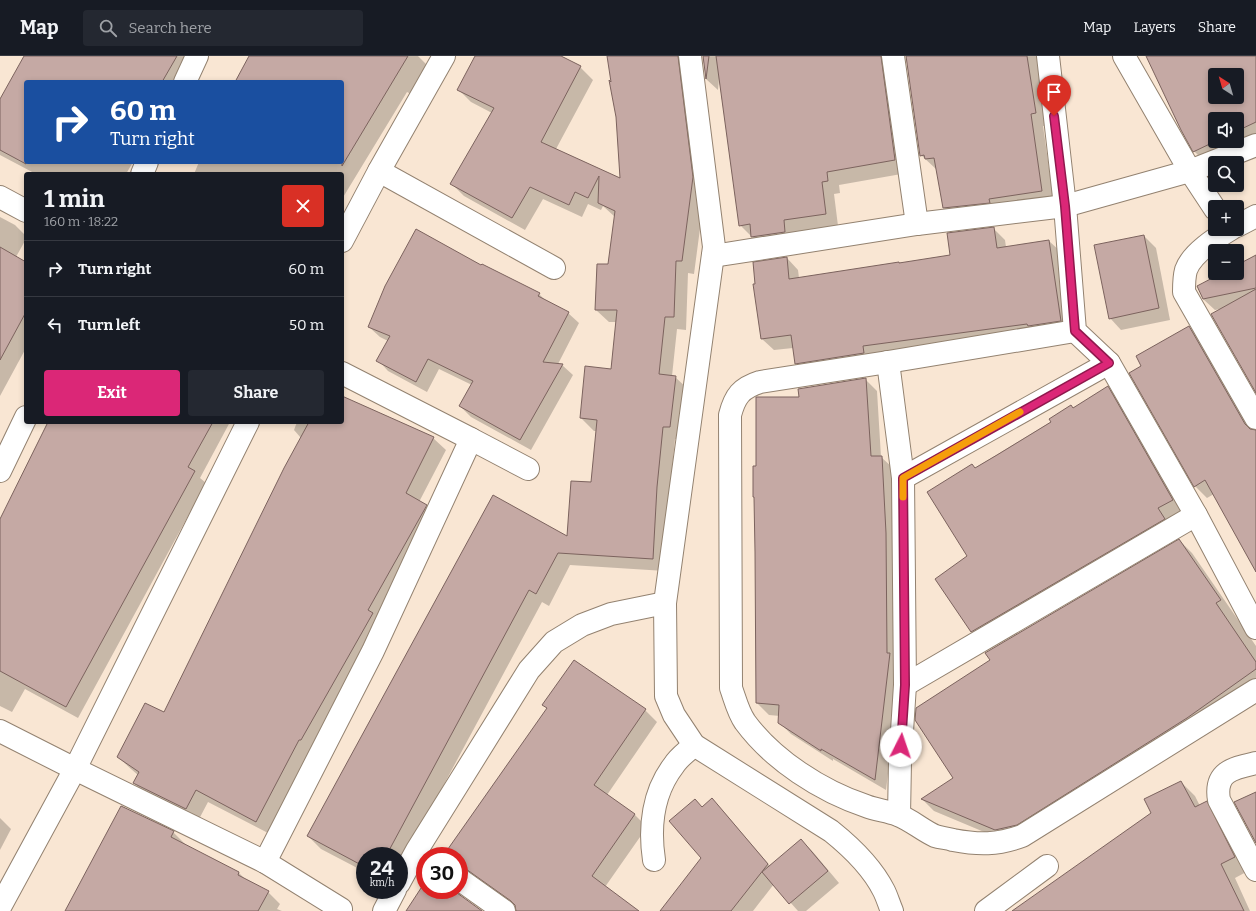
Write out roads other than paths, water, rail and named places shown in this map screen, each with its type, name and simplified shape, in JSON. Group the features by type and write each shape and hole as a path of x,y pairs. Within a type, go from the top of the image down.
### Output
{"street":[{"path":"186,80 197,56"},
{"path":"344,237 379,171 444,56"},
{"path":"690,56 714,247 665,603 666,696 674,715 694,745 831,831 844,841 860,858 884,890 892,911"},
{"path":"893,56 917,224"},
{"path":"1048,56 1065,206 1075,331 1109,363 1196,515 1256,628"},
{"path":"1124,56 1190,171 1210,200"},
{"path":"713,256 917,224 1065,206 1190,171 1256,145"},
{"path":"379,171 554,268"},
{"path":"0,197 24,210"},
{"path":"1244,222 1256,216"},
{"path":"1221,236 1198,253 1192,260 1186,270 1184,292 1256,418"},
{"path":"1075,331 760,382 750,385 740,393 733,403 730,415 731,688 745,721 775,753 801,775 847,798 866,806 899,815 936,836 977,844 992,844 1008,841 1022,836 1256,690"},
{"path":"888,362 903,478 905,685 900,762 899,815"},
{"path":"903,478 1109,363"},
{"path":"344,374 528,469"},
{"path":"0,471 24,421"},
{"path":"0,908 75,769 247,424"},
{"path":"265,862 373,650 471,439"},
{"path":"905,685 1196,515"},
{"path":"426,847 529,670 554,642 582,625 611,614 665,603"},
{"path":"0,731 265,862 341,909"},
{"path":"654,860 651,844 651,832 655,801 674,764 694,745"},
{"path":"1256,763 1227,772 1221,779 1217,790 1218,800 1256,870"},
{"path":"408,871 416,861"},
{"path":"986,911 1047,866"},
{"path":"468,885 504,911"},
{"path":"384,911 390,899"}]}
